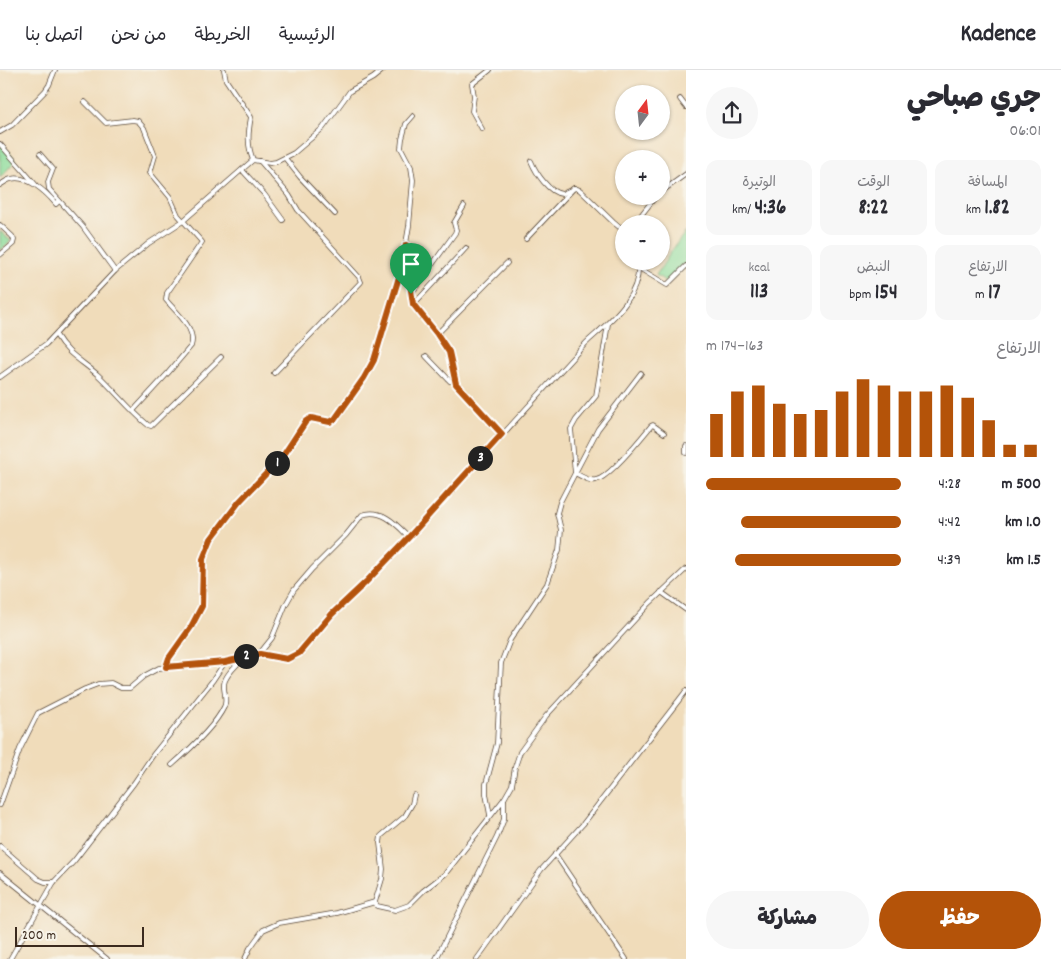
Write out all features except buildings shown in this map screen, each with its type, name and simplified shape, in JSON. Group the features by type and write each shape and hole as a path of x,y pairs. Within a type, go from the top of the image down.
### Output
{"street":[{"path":"0,132 12,125 45,91 56,70"},
{"path":"224,70 226,80 252,117 248,136 253,160"},
{"path":"253,160 270,163 286,158 314,137 350,91 383,70"},
{"path":"482,129 472,111 474,96 472,84 490,70"},
{"path":"680,99 686,107"},
{"path":"84,102 106,123 133,120 144,128 155,156 150,173 170,197 176,212 202,242 170,288 166,300 190,328 191,346 133,411"},
{"path":"166,667 169,658 191,627 202,606 203,559 211,539 239,502 283,456 306,421 311,418 330,422 335,419 368,371 381,338 390,301 402,267 406,245 413,180 411,168 401,148 406,124 413,116"},
{"path":"0,144 35,185"},
{"path":"40,154 52,167 53,172 48,185 59,201 83,227 115,271"},
{"path":"286,158 300,178 335,214"},
{"path":"0,377 38,350 56,334 115,271 149,243 183,221 253,160"},
{"path":"260,161 289,195 298,210 359,277 360,282 274,373"},
{"path":"531,161 535,171 556,192 562,194 575,188"},
{"path":"242,170 284,220"},
{"path":"670,186 686,174"},
{"path":"0,185 13,178 24,180 46,192 56,204 59,201"},
{"path":"575,188 583,192 615,224"},
{"path":"526,239 575,188"},
{"path":"411,294 456,230 454,222 464,206"},
{"path":"0,225 14,240 13,244 0,255"},
{"path":"406,245 413,304 449,352 454,380 458,387 502,434"},
{"path":"413,304 466,248"},
{"path":"437,334 507,263"},
{"path":"642,270 667,284 686,266"},
{"path":"0,805 17,755 38,713 85,689 98,684 111,683 121,688 130,688 152,671 166,667 225,662 260,654 287,659 299,653 332,614 409,537 586,343 608,324 622,308 634,288 638,270"},
{"path":"575,473 571,429 596,396 608,324"},
{"path":"56,334 66,350 99,376 148,426 151,426 221,357"},
{"path":"426,356 450,381 454,380"},
{"path":"490,815 486,784 497,743 501,662 510,640 537,601 553,569 561,540 557,512 560,502 598,429 641,373"},
{"path":"575,473 590,480 600,479 615,466 651,426 653,425 664,433"},
{"path":"686,446 686,453"},
{"path":"260,654 276,630 286,604 294,590 312,568 346,535 362,514 386,516 409,537"},
{"path":"375,902 377,906 395,910 409,904 423,890 445,874 504,799 512,785 517,760 529,738 564,696 661,592 686,569"},
{"path":"661,592 686,610"},
{"path":"172,765 199,739 224,708 226,700 224,683 228,675 243,658"},
{"path":"10,959 39,905 54,882 74,861 134,784 153,755 213,680 225,662"},
{"path":"477,959 555,854 594,810 686,691"},
{"path":"375,902 383,869 380,839 382,834 405,816 414,796"},
{"path":"436,959 499,832 505,815 504,799"},
{"path":"0,846 38,879 45,882 54,882"},
{"path":"555,854 626,959"},
{"path":"0,873 107,959"},
{"path":"245,959 262,930 279,923 337,913 375,902"}],"green space":[{"path":"0,143 16,160 0,178"},
{"path":"0,231 11,241 0,251"},
{"path":"686,232 686,263 668,283 656,275 659,270 670,270 670,254"}],"route":[{"path":"406,245 409,259 411,294 413,304 449,352 456,384 502,434 409,537 332,614 294,657 282,659 254,654 225,662 166,667 169,658 191,627 202,606 203,559 211,539 239,502 283,456 306,421 311,418 330,422 335,419 368,371 374,360 381,338 390,301 402,267 406,245"}]}
